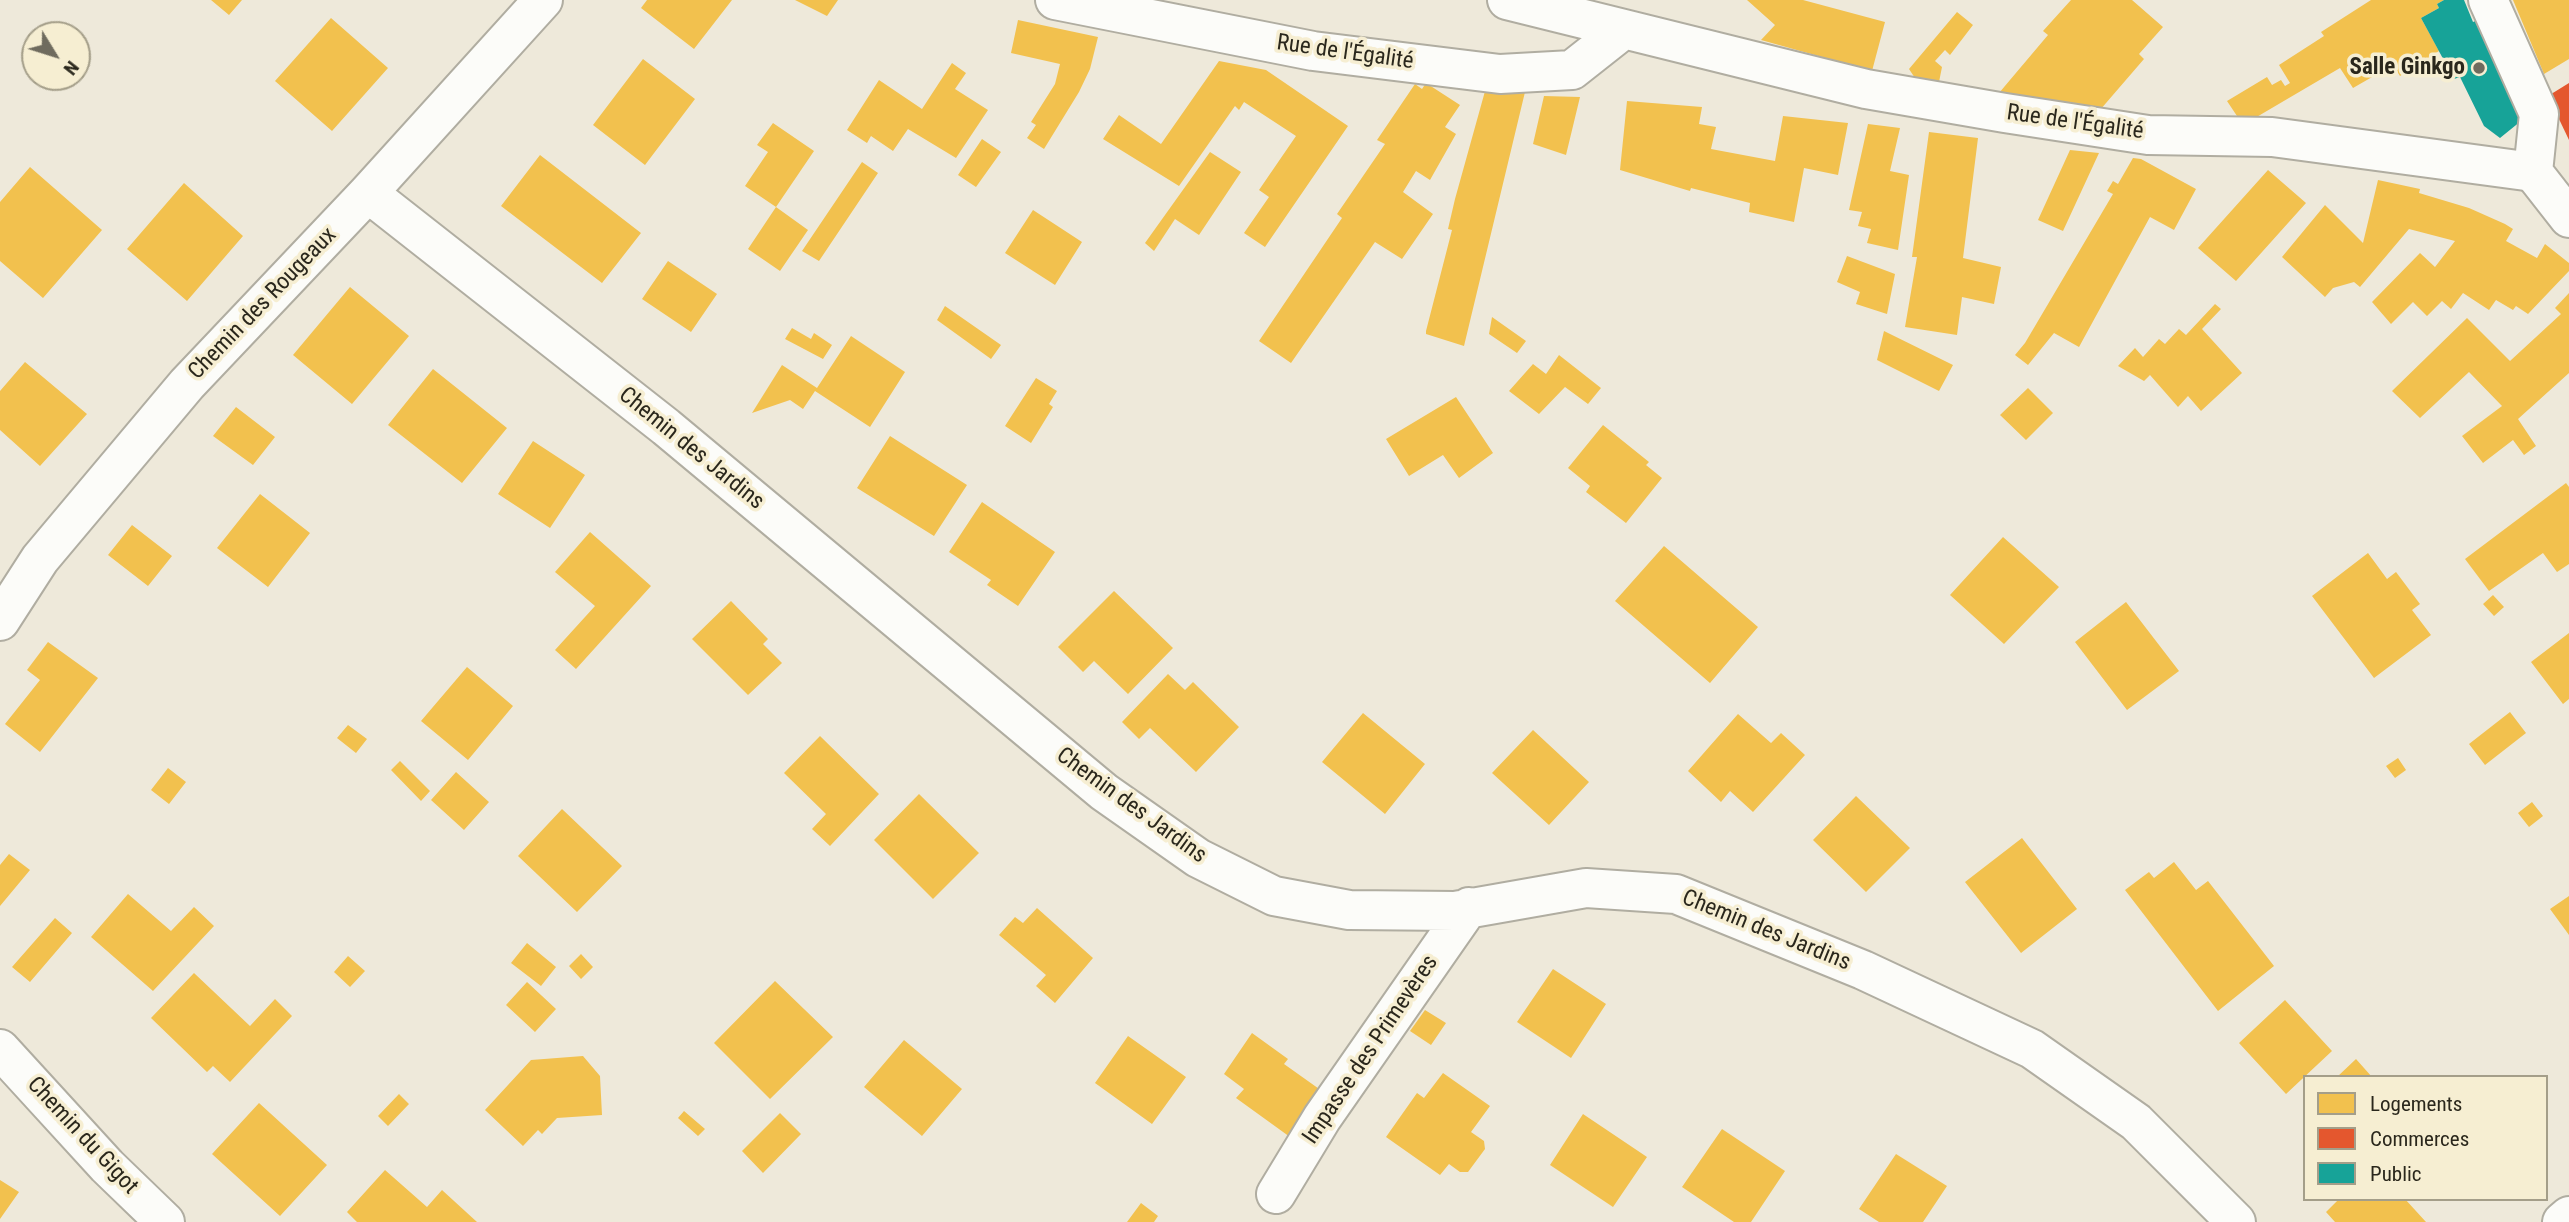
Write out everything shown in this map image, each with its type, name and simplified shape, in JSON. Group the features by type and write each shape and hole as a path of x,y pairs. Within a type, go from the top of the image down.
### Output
{"street":[{"name":"Chemin des Rougeaux","path":"0,621 40,559 187,384 368,193 543,0"},
{"name":"Rue de l'Égalité","path":"1055,0 1313,51 1500,74 1572,70 1624,29"},
{"name":"Rue de l'Égalité","path":"1507,0 1866,89 2148,135 2272,137 2533,172"},
{"path":"2488,0 2539,114 2533,172 2569,218"},
{"name":"Chemin des Jardins","path":"368,193 666,427 1104,792 1198,858 1275,896 1349,910 1455,911 1586,888 1676,894 1863,970 2032,1049 2136,1122 2236,1222"},
{"name":"Impasse des Primevères","path":"1276,1194 1322,1118 1469,907"},
{"name":"Chemin du Gigot","path":"0,1049 107,1166 165,1222"},
{"path":"2562,1222 2569,1216"}],"building: Logements":[{"path":"211,0 242,0 229,15"},
{"path":"647,0 732,0 694,49 641,8"},
{"path":"795,0 838,0 827,16"},
{"path":"1747,0 1803,0 1885,22 1872,71 1761,40 1775,25"},
{"path":"2071,0 2132,0 2163,27 2139,54 2144,59 2100,110 1999,93 2048,35 2043,31"},
{"path":"2371,0 2444,0 2437,4 2439,8 2421,18 2439,51 2400,76 2393,65 2353,88 2340,68 2243,125 2227,101 2267,77 2272,85 2281,80 2285,86 2290,83 2279,65 2324,36 2321,32"},
{"path":"2513,0 2569,0 2569,59 2544,74"},
{"path":"1957,12 1973,25 1950,55 1945,50 1935,61 1942,67 1939,82 1915,78 1909,69"},
{"path":"331,18 388,68 332,131 275,81"},
{"path":"1018,20 1098,37 1090,69 1079,92 1044,149 1027,138 1036,125 1031,122 1055,84 1060,64 1011,53"},
{"path":"643,59 695,99 645,165 593,125"},
{"path":"1219,61 1266,70 1348,126 1265,247 1244,233 1269,197 1259,190 1296,136 1244,102 1239,110 1235,106 1179,186 1103,139 1119,115 1161,144"},
{"path":"952,63 966,73 955,89 988,110 956,158 908,129 893,151 871,136 867,143 847,130 879,80 922,109"},
{"path":"1426,83 1460,105 1445,127 1456,134 1430,180 1416,171 1403,192 1433,214 1402,259 1375,242 1291,363 1259,341 1342,218 1337,214 1385,144 1377,140 1415,84 1422,89"},
{"path":"1487,84 1525,92 1464,346 1426,334 1426,331 1452,230 1448,229 1455,199"},
{"path":"1544,96 1580,97 1566,155 1533,144"},
{"path":"1627,101 1702,107 1699,124 1716,127 1711,149 1775,161 1783,116 1848,123 1838,175 1804,168 1794,222 1749,212 1750,203 1691,188 1690,191 1620,170"},
{"path":"773,123 814,151 776,207 745,186 768,152 757,145"},
{"path":"1868,124 1900,128 1890,171 1909,175 1898,250 1867,243 1871,229 1858,226 1862,212 1849,210"},
{"path":"1929,132 1978,138 1963,258 2001,267 1994,304 1962,297 1957,335 1905,327 1917,257 1912,257"},
{"path":"982,139 1001,152 976,187 958,175"},
{"path":"2070,150 2099,153 2063,231 2038,220"},
{"path":"1210,152 1241,172 1199,235 1175,219 1154,251 1145,243"},
{"path":"540,155 641,233 602,283 501,206"},
{"path":"2133,158 2141,159 2196,189 2174,230 2150,217 2079,347 2054,333 2028,365 2015,355 2025,343 2113,194 2107,191 2113,181 2118,184"},
{"path":"862,162 878,173 819,261 802,251"},
{"path":"30,167 102,230 43,298 0,261 0,202"},
{"path":"2268,170 2306,203 2236,281 2198,248"},
{"path":"2378,180 2420,189 2419,193 2469,208 2505,224 2513,229 2506,241 2537,258 2545,244 2569,263 2569,271 2528,314 2516,306 2513,310 2496,300 2489,310 2463,293 2451,309 2442,301 2427,316 2413,302 2391,324 2372,302 2420,253 2435,267 2455,241 2409,229 2360,287 2354,282 2333,288 2325,297 2282,257 2325,205 2363,243"},
{"path":"184,183 243,236 187,301 127,249"},
{"path":"776,207 808,230 780,271 748,249"},
{"path":"1033,210 1082,242 1055,285 1005,253"},
{"path":"1847,256 1895,274 1887,314 1856,304 1860,292 1837,282"},
{"path":"668,261 717,294 691,332 642,299"},
{"path":"350,287 409,336 352,404 293,355"},
{"path":"2569,293 2569,373 2518,419 2536,446 2524,455 2513,440 2483,463 2462,436 2502,406 2469,372 2420,418 2392,391 2467,318 2510,361 2561,314 2555,308"},
{"path":"2215,304 2221,309 2202,329 2242,373 2201,411 2188,396 2178,407 2150,375 2144,381 2118,366 2135,348 2143,357 2159,339 2165,344 2179,329 2186,335"},
{"path":"945,306 1001,345 991,359 937,320"},
{"path":"1492,317 1526,341 1517,353 1489,334"},
{"path":"792,328 811,339 814,333 832,345 823,359 785,339"},
{"path":"1884,331 1953,365 1939,391 1877,360"},
{"path":"851,336 905,372 870,427 815,391 803,409 790,400 752,413 782,365 817,388"},
{"path":"1559,355 1601,388 1588,404 1565,387 1539,414 1509,391 1533,364 1546,374"},
{"path":"25,362 87,414 40,466 0,430 0,391"},
{"path":"433,369 507,428 462,483 388,425"},
{"path":"1036,378 1057,391 1049,404 1053,407 1031,443 1005,426"},
{"path":"2028,388 2053,413 2026,440 2000,415"},
{"path":"1456,397 1493,453 1459,478 1443,455 1409,476 1386,439"},
{"path":"236,407 275,437 253,465 213,436"},
{"path":"1603,425 1649,462 1646,465 1662,478 1626,523 1586,492 1590,486 1568,468"},
{"path":"890,436 967,485 934,536 857,488"},
{"path":"533,441 585,475 550,528 498,494"},
{"path":"2566,483 2569,487 2569,564 2557,572 2543,553 2489,591 2465,559"},
{"path":"260,494 310,533 268,587 217,548"},
{"path":"982,502 1055,552 1018,606 987,585 991,580 949,552"},
{"path":"132,525 172,556 148,586 108,555"},
{"path":"590,532 651,586 576,669 555,650 595,606 555,572"},
{"path":"2003,537 2059,587 2004,644 1950,595"},
{"path":"1664,546 1758,627 1710,683 1615,601"},
{"path":"2368,553 2387,579 2396,572 2420,604 2412,610 2431,635 2374,678 2312,596"},
{"path":"1114,591 1173,648 1128,694 1094,661 1083,672 1058,647"},
{"path":"2493,595 2504,607 2494,616 2483,604"},
{"path":"731,601 768,639 763,644 782,663 748,695 692,639"},
{"path":"2126,602 2179,671 2127,710 2075,642"},
{"path":"2569,633 2569,699 2563,704 2531,662"},
{"path":"48,642 98,678 40,752 5,724 40,680 27,670"},
{"path":"467,667 513,706 468,760 421,721"},
{"path":"1168,674 1185,690 1193,682 1239,727 1196,772 1150,728 1139,739 1122,722"},
{"path":"2510,712 2526,733 2485,765 2469,744"},
{"path":"1363,713 1425,764 1385,814 1322,762"},
{"path":"1738,714 1771,743 1781,733 1805,755 1753,812 1730,791 1721,802 1688,771"},
{"path":"348,725 367,739 356,753 337,738"},
{"path":"1533,730 1589,782 1549,825 1492,773"},
{"path":"820,736 879,794 830,846 812,829 826,814 784,773"},
{"path":"2398,758 2406,770 2395,778 2386,766"},
{"path":"400,761 430,791 421,801 391,770"},
{"path":"168,768 186,782 169,804 151,790"},
{"path":"456,772 489,802 464,830 431,800"},
{"path":"919,794 979,853 933,899 874,840"},
{"path":"1856,796 1910,848 1866,892 1813,840"},
{"path":"2532,802 2543,816 2529,827 2518,813"},
{"path":"562,809 622,866 577,912 518,856"},
{"path":"2022,838 2077,909 2021,953 1965,882"},
{"path":"9,854 30,870 0,906 0,865"},
{"path":"2174,862 2196,890 2208,881 2274,966 2218,1011 2125,890 2149,872 2154,878"},
{"path":"128,894 171,931 194,907 214,926 153,991 91,937"},
{"path":"2569,896 2569,935 2550,909"},
{"path":"1037,908 1093,958 1055,1003 1036,986 1046,975 999,935 1015,917 1023,923"},
{"path":"55,918 72,933 30,982 12,967"},
{"path":"527,943 556,967 541,986 511,963"},
{"path":"581,954 593,967 581,979 569,966"},
{"path":"348,956 365,971 350,987 334,972"},
{"path":"1553,969 1606,1004 1571,1058 1517,1022"},
{"path":"194,973 250,1026 275,999 292,1016 230,1082 213,1066 207,1072 151,1018"},
{"path":"775,981 833,1037 770,1099 714,1043"},
{"path":"527,982 556,1009 535,1032 506,1005"},
{"path":"2285,1000 2332,1051 2306,1075 2303,1075 2286,1094 2239,1043"},
{"path":"1425,1010 1446,1023 1431,1045 1410,1031"},
{"path":"1252,1033 1288,1059 1284,1064 1322,1091 1290,1137 1236,1098 1244,1089 1224,1074"},
{"path":"1128,1036 1186,1077 1152,1124 1095,1083"},
{"path":"904,1040 962,1089 922,1136 864,1087"},
{"path":"583,1056 600,1076 602,1115 557,1118 542,1134 538,1130 523,1146 485,1110 531,1060"},
{"path":"2356,1059 2370,1075 2339,1075"},
{"path":"1443,1073 1490,1106 1471,1132 1484,1141 1485,1149 1468,1172 1460,1172 1449,1164 1440,1175 1386,1137 1417,1093 1424,1098"},
{"path":"399,1094 409,1104 388,1126 378,1116"},
{"path":"259,1103 327,1165 280,1216 212,1154"},
{"path":"684,1111 705,1129 698,1136 678,1118"},
{"path":"780,1113 801,1134 763,1173 742,1151"},
{"path":"1583,1114 1647,1157 1613,1207 1550,1165"},
{"path":"1722,1129 1785,1171 1751,1222 1734,1222 1682,1187"},
{"path":"1896,1154 1947,1186 1923,1222 1879,1222 1859,1209"},
{"path":"385,1170 427,1207 442,1190 477,1222 357,1222 347,1212"},
{"path":"0,1180 19,1192 0,1219"},
{"path":"2337,1201 2407,1201 2426,1222 2335,1222 2326,1212"},
{"path":"1141,1203 1158,1216 1154,1222 1127,1222"}],"building: Commerces":[{"path":"2569,83 2569,140 2548,96"}],"building: Public":[{"path":"2444,0 2464,0 2473,22 2480,19 2521,121 2500,138 2484,126 2460,77 2454,79 2421,18 2439,8 2437,4"}],"place":[{"name":"Salle Ginkgo","path":"2479,68"}]}
